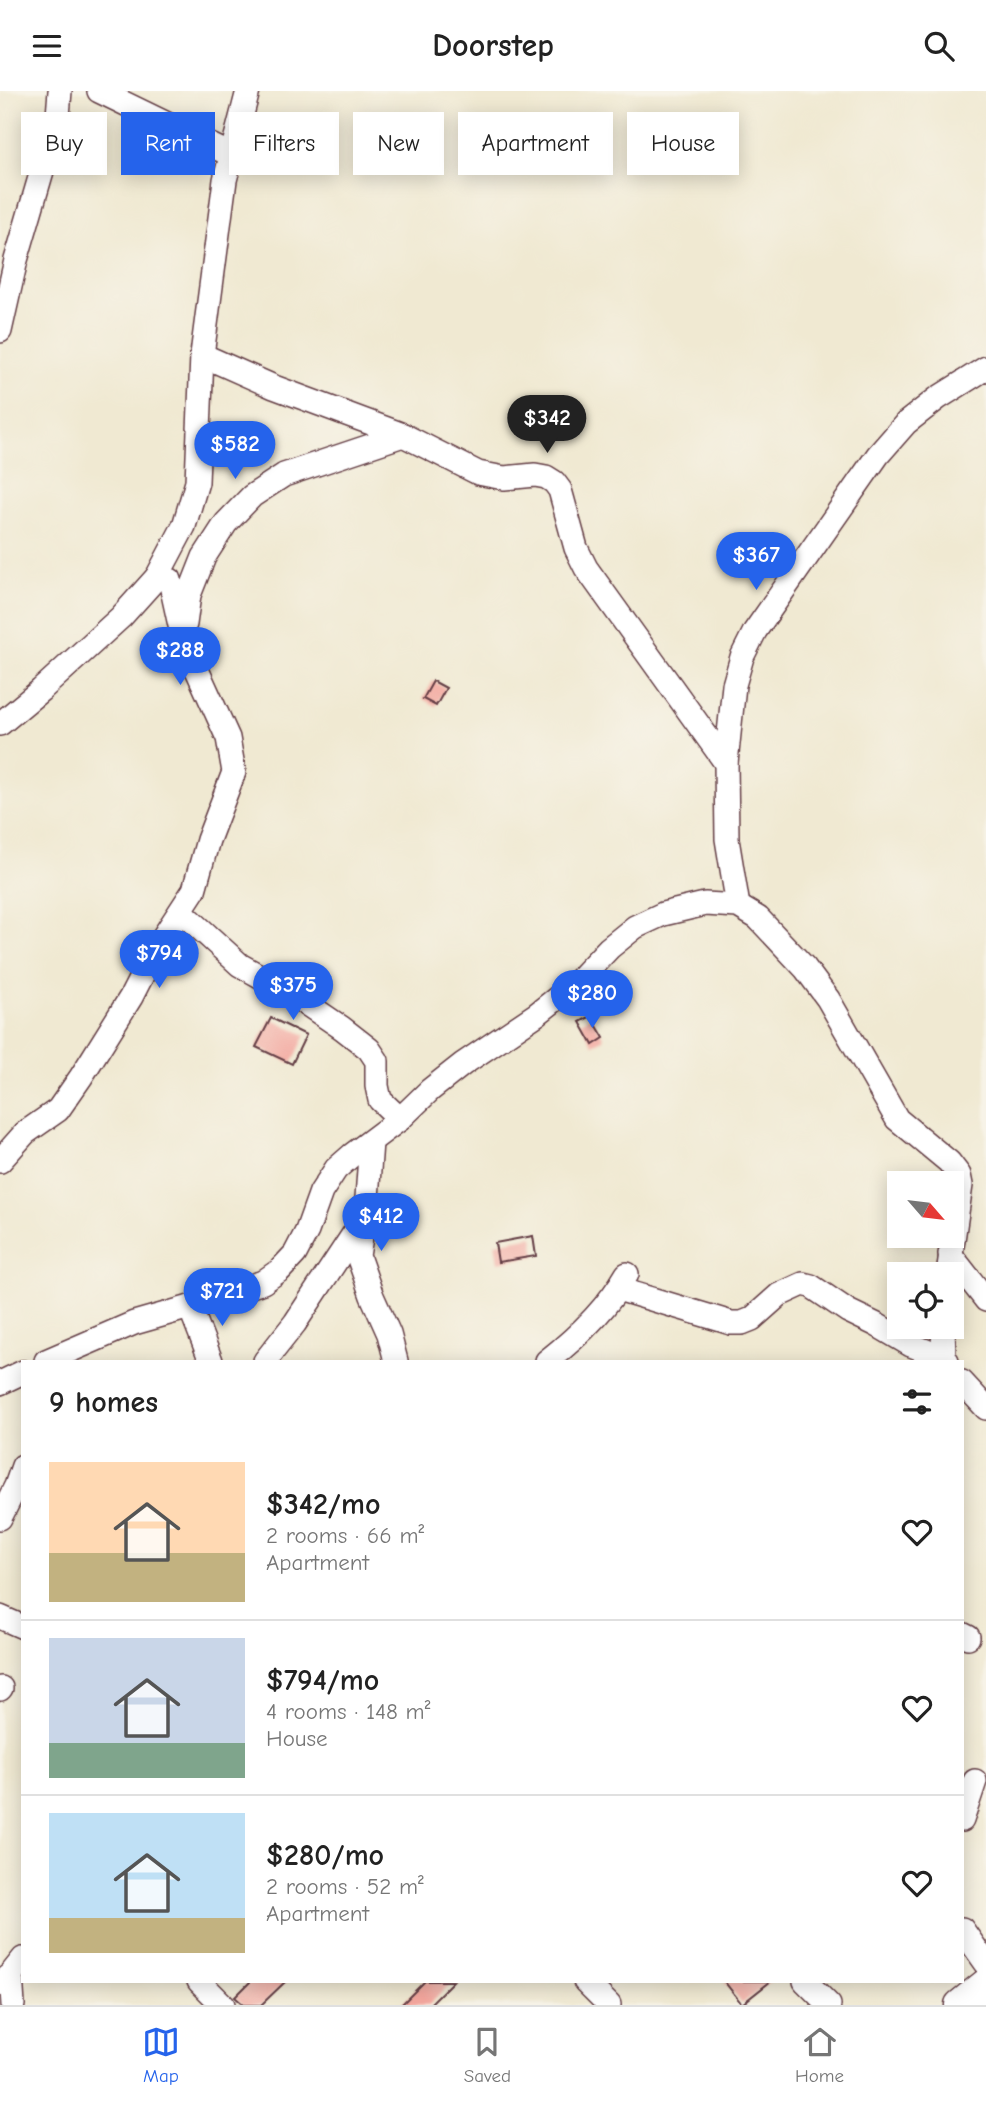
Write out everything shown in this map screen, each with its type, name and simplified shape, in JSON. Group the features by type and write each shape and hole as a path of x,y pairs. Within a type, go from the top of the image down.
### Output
{"main road":[{"path":"960,2005 986,1984"}],"street":[{"path":"0,331 16,260 58,117 60,91"},
{"path":"99,91 229,154"},
{"path":"242,112 248,91"},
{"path":"0,724 121,617 157,577 184,526 197,482 202,355 229,163"},
{"path":"202,355 274,387 402,435 478,473 504,478 535,475 554,482 564,500 576,548 586,568 726,762"},
{"path":"738,906 727,839 726,762 734,685 742,657 755,631 878,455 906,423 938,398 986,369"},
{"path":"183,639 189,595 204,557 226,523 252,496 285,475 402,435"},
{"path":"0,1144 25,1133 58,1110 131,996 156,948 194,890 208,840 234,772 228,738 183,639 170,580 157,577"},
{"path":"48,1360 134,1323 263,1282 295,1254 307,1231 321,1192 336,1169 400,1119 430,1090 463,1064 537,1014 635,927 663,914 705,904 738,906 758,918 805,968 828,999 897,1119 949,1162 959,1175 961,1185 949,1262"},
{"path":"181,912 240,965 292,994 369,1049 377,1061 380,1100 400,1119"},
{"path":"0,1161 25,1133"},
{"path":"371,1142 358,1257 390,1334 396,1360"},
{"path":"266,1360 295,1323 364,1219"},
{"path":"964,1279 986,1300"},
{"path":"549,1360 578,1338 623,1281 731,1323 752,1319 779,1295 803,1284 811,1286 848,1311 911,1345 946,1360 944,1339"},
{"path":"190,1307 211,1360"},
{"path":"964,1384 986,1408"},
{"path":"0,1518 21,1474"},
{"path":"0,1617 21,1626"},
{"path":"964,1811 971,1781"},
{"path":"964,1932 986,1963"},
{"path":"11,1972 13,2005"},
{"path":"201,1983 223,2005"},
{"path":"587,1983 608,2005"},
{"path":"807,1983 829,2005"}],"building":[{"path":"433,681 446,688 436,706 423,699"},
{"path":"591,1016 604,1038 593,1045 580,1022"},
{"path":"271,1018 306,1035 292,1064 256,1047"},
{"path":"533,1236 536,1256 498,1262 495,1243"},
{"path":"249,1983 284,1983 261,2005 244,2005 235,1997"},
{"path":"423,1983 451,1983 429,2005 401,2005"},
{"path":"726,1983 768,1983 742,2004"}]}
